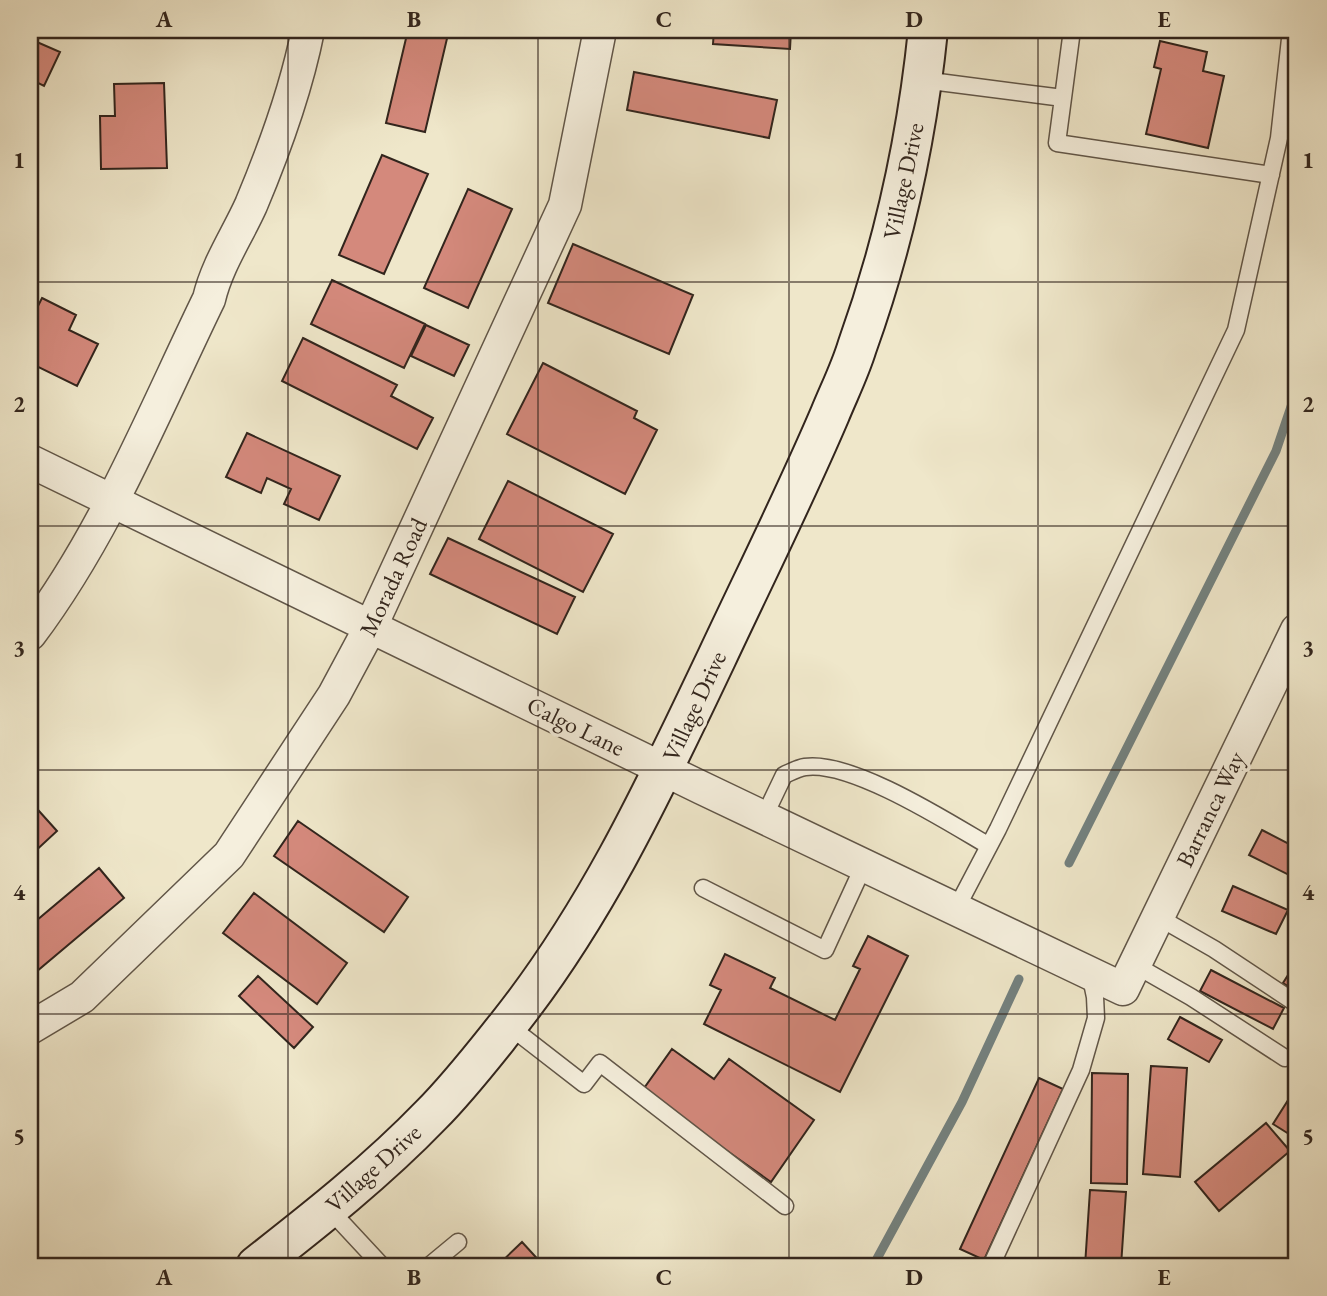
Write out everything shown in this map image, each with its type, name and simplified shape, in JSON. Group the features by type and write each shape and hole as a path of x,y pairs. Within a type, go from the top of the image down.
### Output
{"main road":[{"name":"Village Drive","path":"256,1266 329,1209 432,1115 508,1025 574,933 621,851 664,769 808,465 857,349 893,234 923,80 928,30"}],"street":[{"path":"30,634 79,562 112,500 209,299 212,284 250,206 280,134 300,71 308,30"},
{"name":"Morada Road","path":"30,1028 82,997 229,855 334,695 371,626 565,205 600,30"},
{"name":"Calgo Lane","path":"30,461 1090,973 1129,977"},
{"name":"Barranca Way","path":"1129,977 1297,630"}],"lane":[{"path":"1073,30 1057,143 1271,175"},
{"path":"956,909 989,846 1236,330 1279,138 1291,30"},
{"path":"923,80 1063,98"},
{"path":"764,817 784,775 803,767 818,767 840,770 912,801 989,846"},
{"path":"702,888 825,950 864,865"},
{"path":"1158,917 1214,949 1297,1004"},
{"path":"991,1266 1081,1070 1096,1018 1090,973"},
{"path":"1129,977 1191,997 1285,1058"},
{"path":"508,1025 584,1084 600,1063 785,1206"},
{"path":"329,1209 382,1266"},
{"path":"429,1266 458,1242"}],"building":[{"path":"408,30 449,30 425,132 386,123"},
{"path":"714,30 791,30 790,49 713,44"},
{"path":"30,39 60,52 44,86 30,79"},
{"path":"1160,41 1207,52 1203,71 1224,76 1208,148 1146,134 1161,69 1154,67"},
{"path":"634,72 777,100 769,138 627,110"},
{"path":"164,83 167,168 101,169 100,116 115,116 114,84"},
{"path":"382,155 428,174 384,274 339,255"},
{"path":"468,189 512,209 468,308 424,288"},
{"path":"573,244 693,295 669,354 548,303"},
{"path":"332,280 425,324 404,368 311,324"},
{"path":"42,298 76,315 69,330 98,344 77,386 30,363 30,310 35,312"},
{"path":"426,325 469,345 454,376 411,356"},
{"path":"303,338 397,385 391,396 433,418 417,449 282,381"},
{"path":"543,363 637,411 634,418 657,430 625,494 507,434"},
{"path":"247,433 340,476 319,520 284,504 291,489 267,478 261,493 226,477"},
{"path":"508,481 613,534 583,592 479,539"},
{"path":"448,538 575,597 557,634 430,574"},
{"path":"30,801 57,831 30,856"},
{"path":"298,821 408,897 384,932 274,856"},
{"path":"1262,830 1297,848 1297,879 1249,855"},
{"path":"99,868 124,898 30,977 30,926"},
{"path":"1233,886 1288,910 1276,934 1222,911"},
{"path":"254,893 347,963 317,1004 223,933"},
{"path":"868,936 908,956 840,1092 704,1024 721,990 710,985 725,954 775,978 770,988 835,1020 860,969 853,966"},
{"path":"1297,961 1297,992 1283,983"},
{"path":"1211,970 1284,1008 1273,1029 1200,991"},
{"path":"258,976 313,1027 294,1048 239,996"},
{"path":"1180,1017 1222,1040 1209,1062 1168,1039"},
{"path":"672,1049 714,1079 729,1059 814,1120 771,1182 642,1091"},
{"path":"1151,1066 1187,1068 1180,1177 1143,1174"},
{"path":"1092,1073 1128,1074 1127,1184 1091,1183"},
{"path":"1039,1078 1063,1089 984,1260 960,1249"},
{"path":"1297,1086 1297,1139 1273,1124"},
{"path":"1266,1123 1290,1151 1219,1211 1195,1182"},
{"path":"1090,1190 1126,1192 1121,1266 1085,1266"},
{"path":"522,1242 544,1266 497,1266"}],"waterway":[{"path":"1069,863 1276,451 1297,389"},
{"path":"873,1266 962,1102 1019,979"}]}
